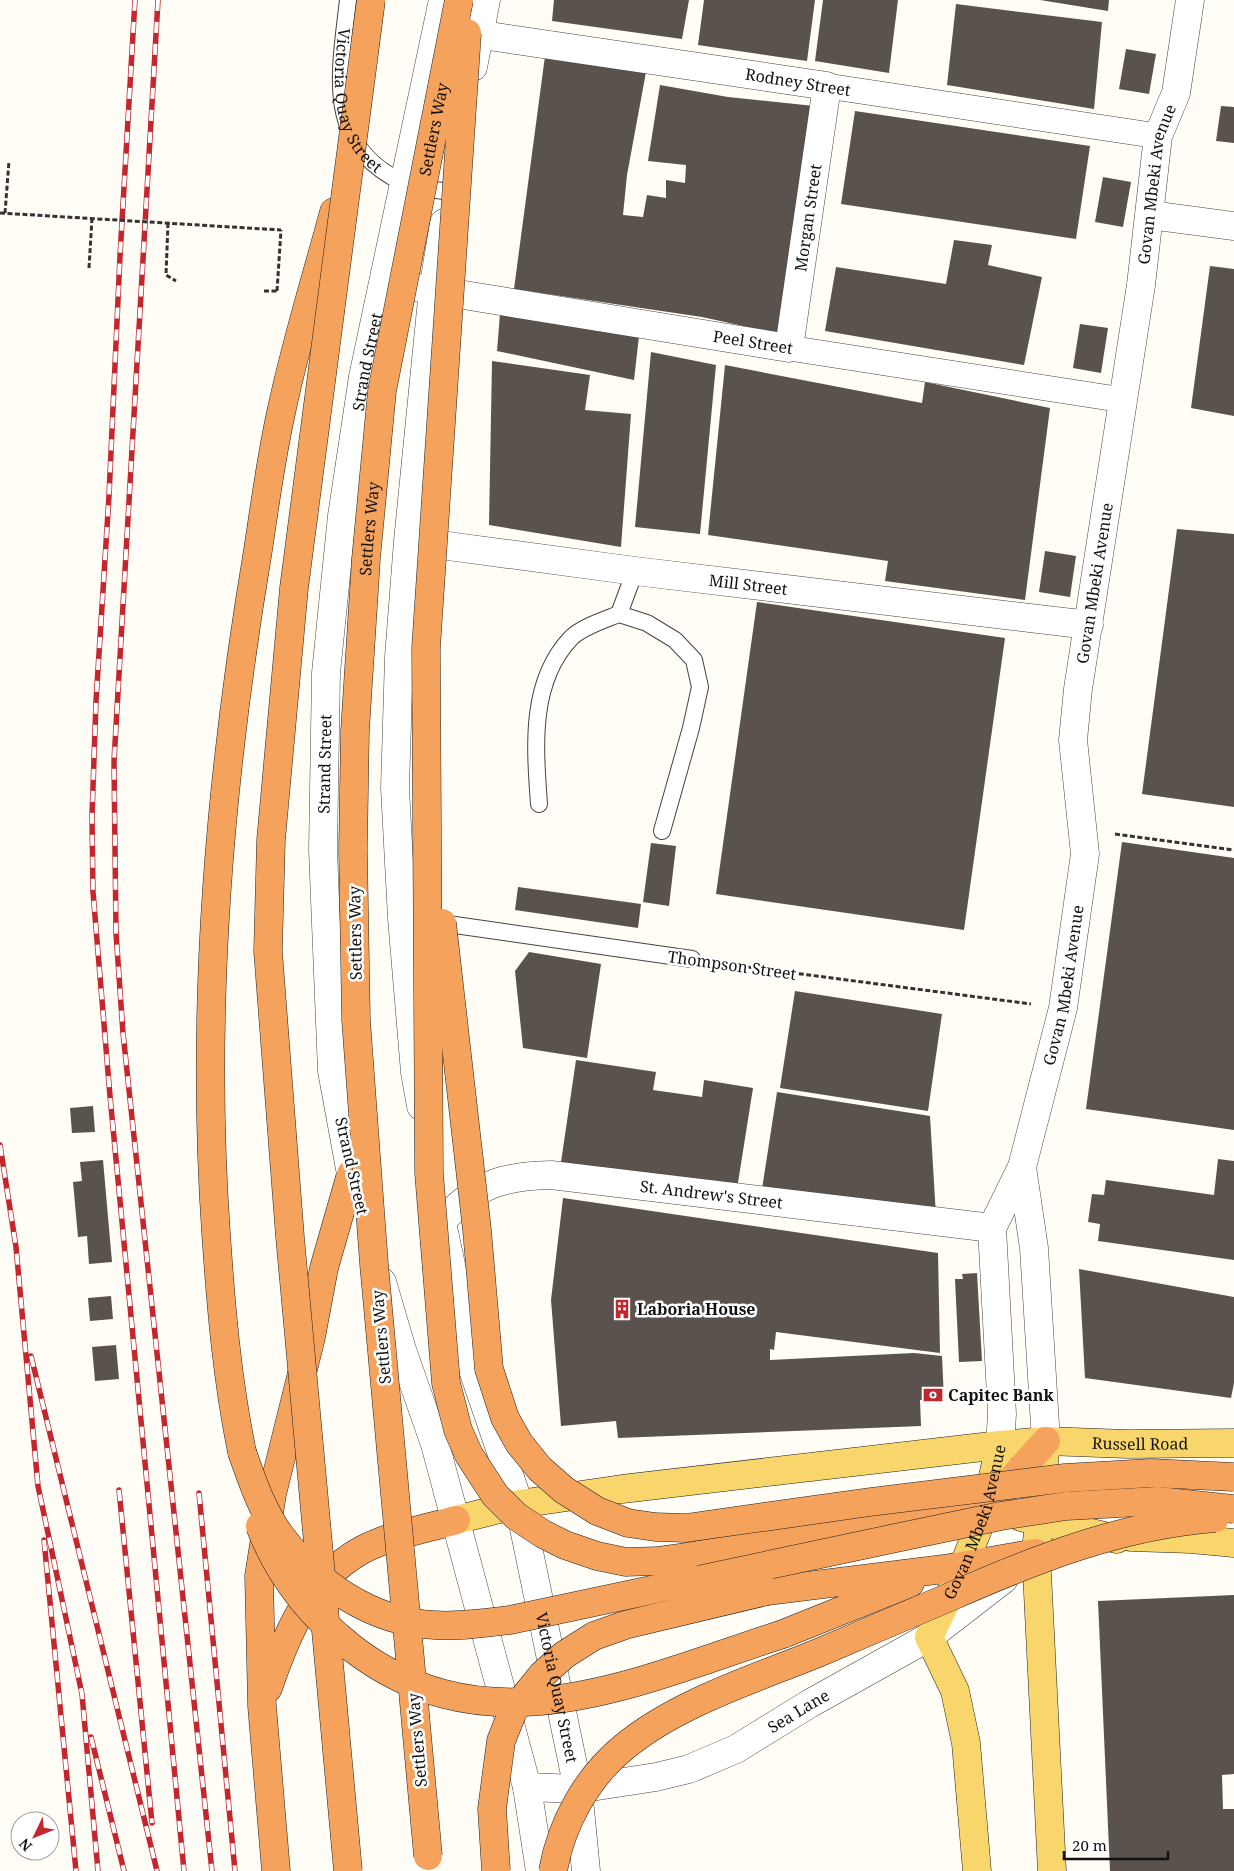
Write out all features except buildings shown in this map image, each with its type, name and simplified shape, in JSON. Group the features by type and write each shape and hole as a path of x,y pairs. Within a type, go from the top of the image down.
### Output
{"highway":[{"path":"348,1871 290,1237 268,951 271,840 294,588 349,156 371,0"},
{"name":"Settlers Way","path":"430,1871 373,1245 356,1020 353,849 355,731 365,568 382,391 458,0"},
{"path":"470,0 426,648 429,1173 446,1383 458,1430 480,1476 495,1495 516,1516 564,1545 626,1562 657,1561 686,1557 986,1508 1046,1441"},
{"path":"349,156 281,412 251,591 228,752 210,986 213,1186 227,1365 255,1513 268,1548 300,1598 336,1636 364,1658 392,1674 428,1689 469,1701 508,1704 590,1695 629,1684 783,1634 954,1567"},
{"path":"426,785 477,1230 489,1369 505,1418 519,1443 540,1469 564,1490 597,1511 628,1522 655,1527 686,1528 870,1502 1065,1478 1151,1474 1234,1477"},
{"path":"276,1871 262,1706 259,1576 272,1494 311,1337 324,1268 351,1174"},
{"path":"242,1452 261,1502 279,1534 315,1574 342,1594 366,1608 397,1618 432,1625 462,1626 510,1620 937,1529 1066,1506 1158,1501 1234,1509"},
{"path":"553,1871 563,1836 587,1787 622,1748 671,1714 994,1576 1083,1544 1160,1525 1234,1517"},
{"path":"262,1706 284,1640 297,1614 312,1592 339,1566 362,1550 386,1540 456,1520"},
{"path":"496,1871 492,1809 501,1741 513,1711 542,1675 564,1655 594,1636 625,1624 767,1591 954,1567 1036,1553"}],"main road":[{"name":"Russell Road","path":"456,1520 519,1504 622,1489 1000,1445 1046,1441 1127,1444 1234,1443"},
{"name":"Govan Mbeki Avenue","path":"1046,1441 1036,1553 1052,1871"},
{"name":"Govan Mbeki Avenue","path":"929,1637 954,1567 986,1508 1000,1445"},
{"path":"986,1508 1116,1539"},
{"path":"1036,1553 1132,1537 1191,1538 1234,1543"},
{"path":"929,1637 954,1691 966,1743 977,1871"}],"street":[{"name":"Strand Street","path":"442,0 438,28 363,378 342,516 326,673 323,850 332,1061 351,1174 402,1350 435,1444 456,1520"},
{"path":"486,0 449,192 433,290 408,541 399,657 396,788 402,918 415,1072 442,1221 474,1373 519,1504"},
{"name":"Govan Mbeki Avenue","path":"1000,1445 1002,1414 992,1228 1022,1167 1063,1008 1085,854 1073,740 1078,689 1150,215 1158,136 1176,93 1190,0"},
{"name":"Rodney Street","path":"438,28 1158,136"},
{"name":"Morgan Street","path":"789,348 828,86"},
{"path":"1150,215 1234,226"},
{"name":"Peel Street","path":"384,282 1123,400"},
{"name":"Mill Street","path":"408,541 635,571 1089,625"},
{"name":"Govan Mbeki Avenue","path":"1022,1167 1034,1248 1046,1441"},
{"name":"St. Andrew's Street","path":"442,1221 461,1201 491,1183 525,1176 551,1175 992,1228"},
{"name":"Victoria Quay Street","path":"519,1504 578,1789 586,1871"},
{"path":"456,1520 527,1787 540,1871"},
{"name":"Sea Lane","path":"527,1787 578,1789 656,1777 689,1769 736,1749 817,1699 929,1637 1036,1553"}],"lane":[{"name":"Victoria Quay Street","path":"348,0 340,74 346,125 369,162 405,184"},
{"path":"405,184 449,192"},
{"path":"539,804 535,754 538,705 553,663 572,637 619,614 635,571"},
{"path":"619,614 647,623 675,640 694,660 700,686 691,728 662,831"},
{"name":"Thompson Street","path":"402,918 692,959"}],"path":[{"path":"9,161 2,213 281,230 277,291 264,291"},
{"path":"89,268 92,218"},
{"path":"168,223 166,275 176,281"},
{"path":"1082,829 1234,850"},
{"name":"Thompson Street","path":"692,959 1063,1008"}],"railway":[{"path":"135,0 120,256 109,496 96,701 92,816 93,892 110,1096 184,1871"},
{"path":"158,0 114,761 116,933 123,1033 212,1871"},
{"path":"0,1145 16,1247 38,1486 82,1694 98,1871"},
{"path":"31,1356 157,1871"},
{"path":"119,1490 152,1823"},
{"path":"199,1493 235,1871"},
{"path":"44,1540 76,1871"},
{"path":"91,1737 124,1871"}],"place":[{"name":"Laboria House","path":"622,1309"},
{"name":"Capitec Bank","path":"933,1395"}]}
